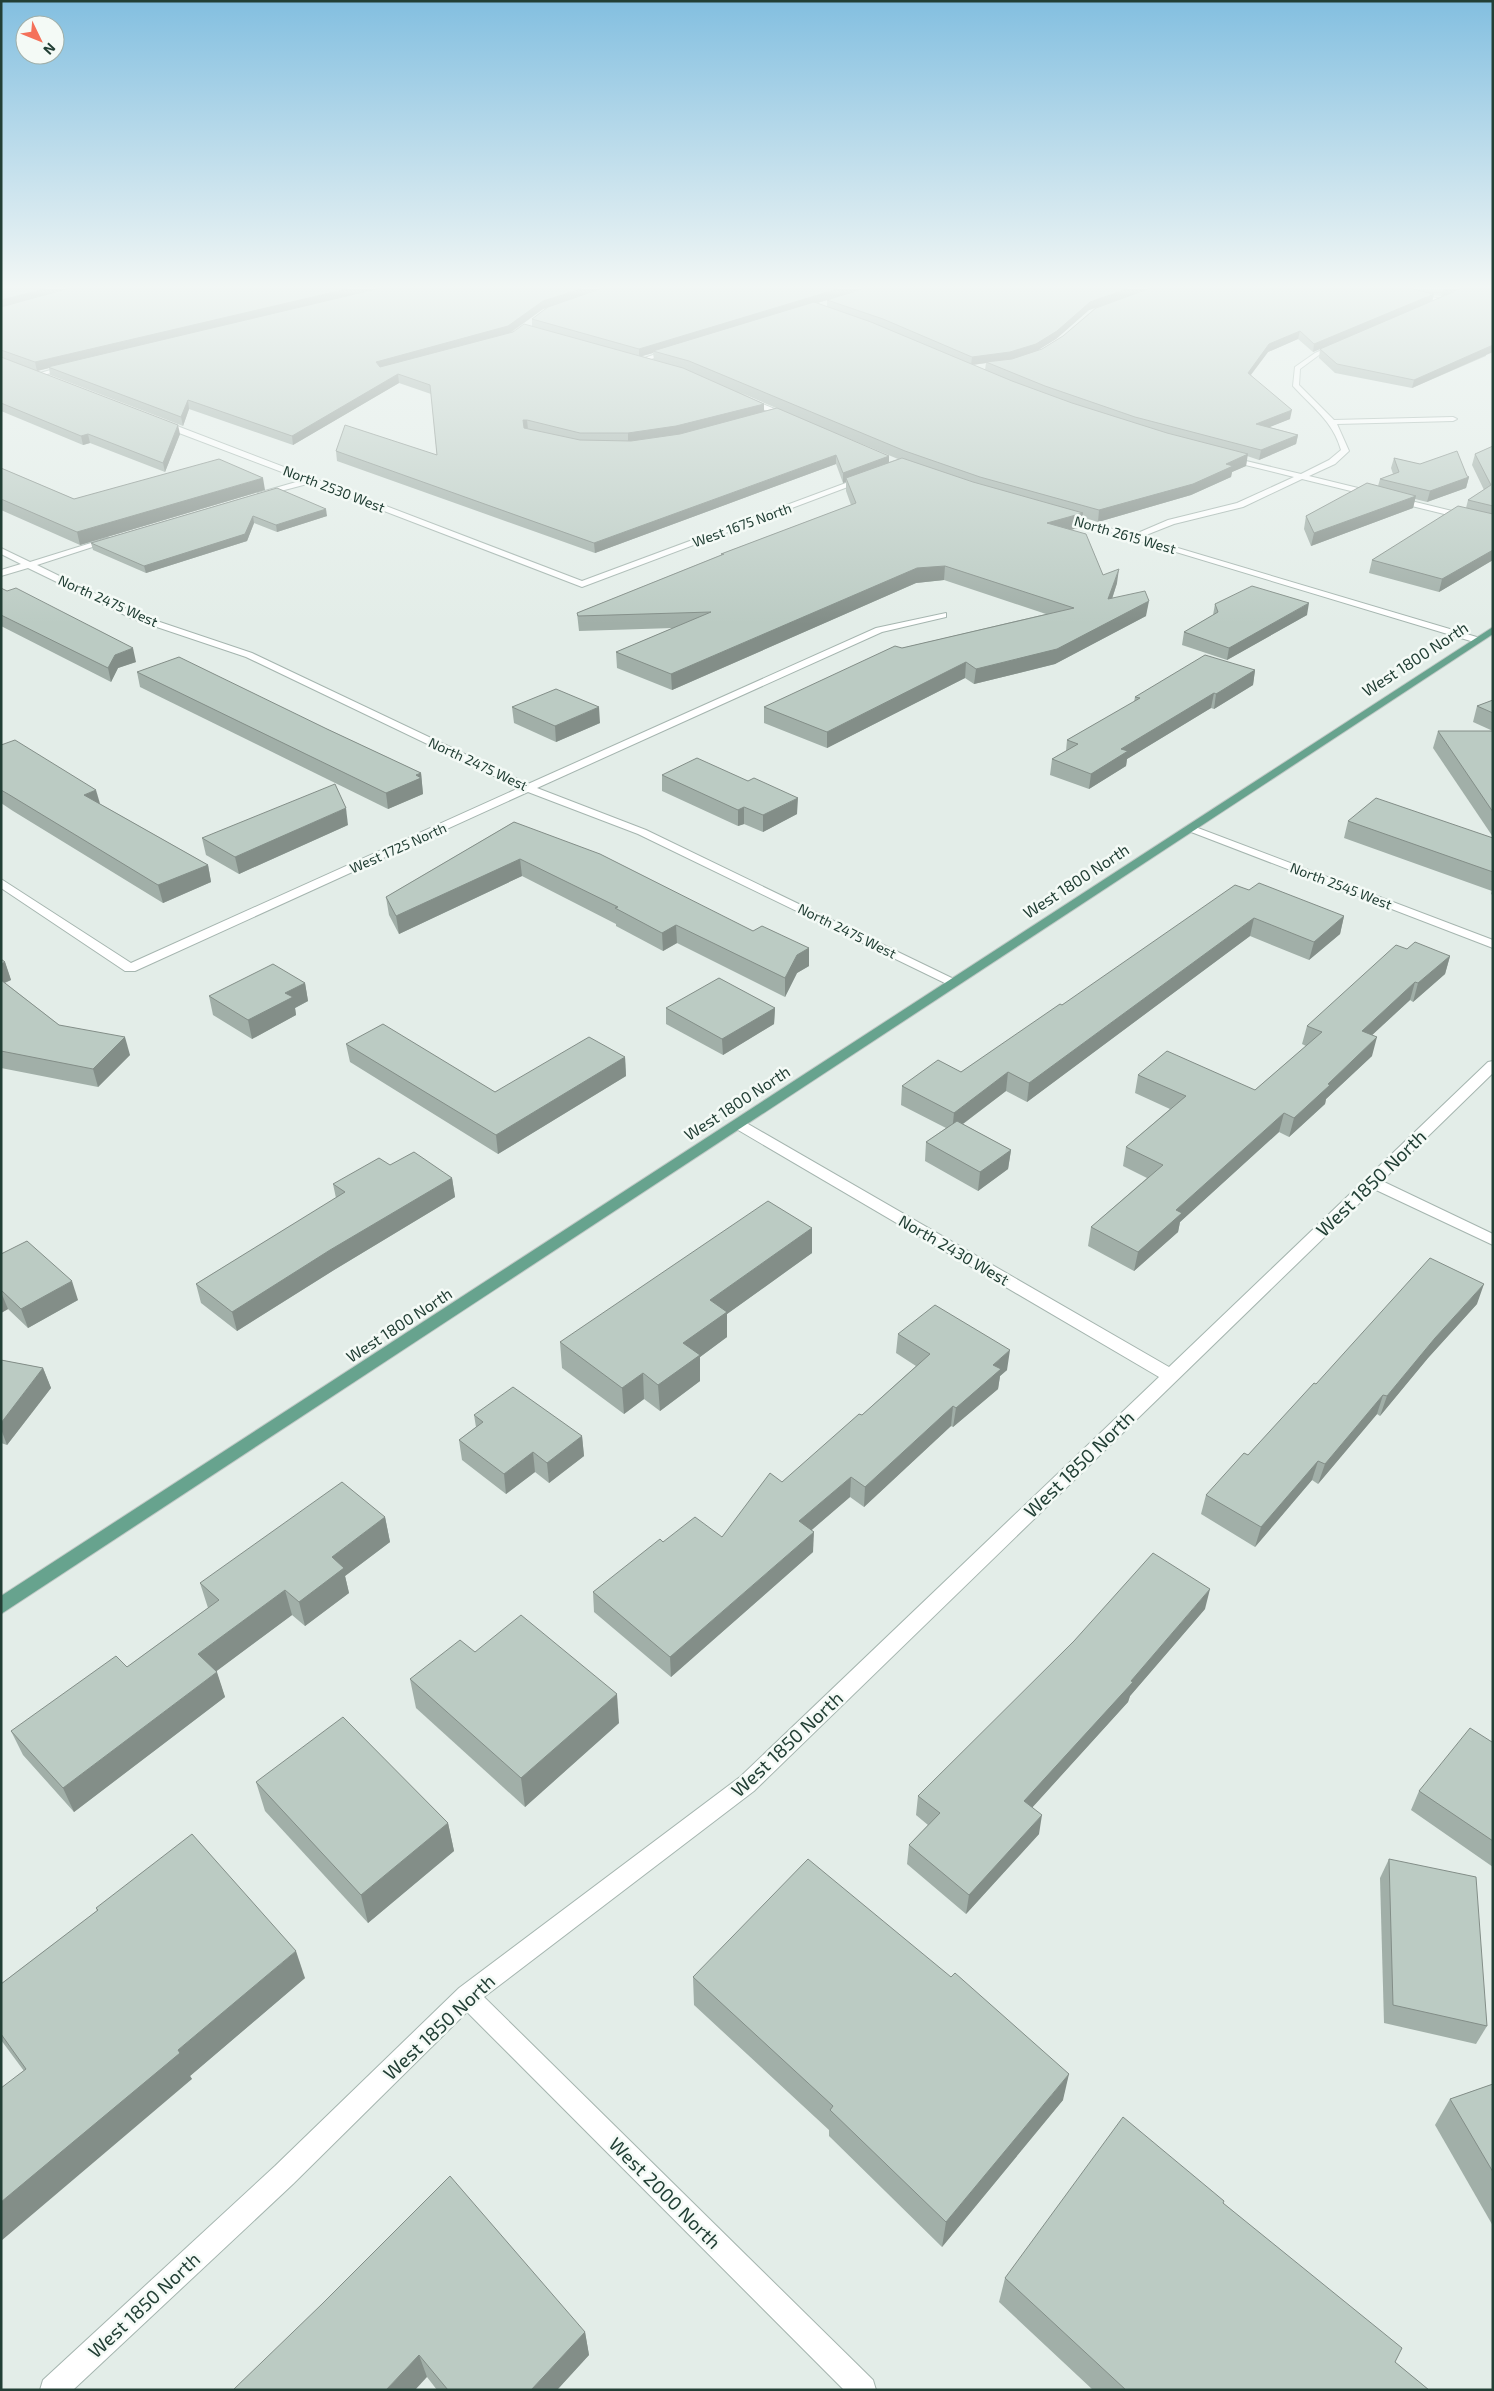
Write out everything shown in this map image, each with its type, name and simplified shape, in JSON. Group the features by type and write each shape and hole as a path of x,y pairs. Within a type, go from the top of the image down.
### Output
{"main road":[{"name":"West 1800 North","path":"1,1606 1493,630"}],"street":[{"path":"749,401 795,420"},
{"path":"1135,537 1171,522 1240,506 1332,462 1345,450 1343,438 1332,422 1311,401"},
{"path":"762,416 777,413"},
{"path":"1332,422 1453,419"},
{"name":"North 2530 West","path":"155,420 582,584"},
{"path":"1222,456 1493,524"},
{"name":"West 1675 North","path":"582,584 873,476"},
{"path":"255,497 312,480"},
{"name":"North 2615 West","path":"1050,514 1135,537 1477,640"},
{"path":"1,573 123,536"},
{"name":"North 2475 West","path":"1,551 136,617 249,655 529,789 642,832 954,982"},
{"name":"West 1725 North","path":"1,883 130,968 880,630 943,615"},
{"name":"North 2545 West","path":"1190,828 1493,944"},
{"name":"West 1850 North","path":"53,2390 284,2175 467,1996 747,1784 1493,1065"},
{"name":"North 2430 West","path":"738,1124 1170,1376"},
{"path":"1372,1182 1493,1240"},
{"name":"West 2000 North","path":"467,1996 863,2390"}],"building":[{"path":"1,401 114,401 178,425 163,463 88,434 81,436 1,403"},
{"path":"137,401 188,401 181,417"},
{"path":"190,401 353,401 292,436"},
{"path":"432,401 756,401 764,404 676,426 628,433 580,433 523,420 524,428 580,440 631,441 680,434 777,408 889,456 843,473 836,455 594,543 336,451 345,425 437,455"},
{"path":"784,401 1065,401 1167,433 1248,454 1226,464 1233,466 1193,484 1099,510 980,477 905,451"},
{"path":"1087,401 1281,401 1292,410 1256,424 1298,435 1261,450 1135,417"},
{"path":"1493,446 1493,506 1468,500 1491,485 1475,454"},
{"path":"1457,451 1469,477 1430,491 1380,479 1399,472 1394,458 1420,464"},
{"path":"902,458 973,482 1083,513 1047,523 1086,534 1103,575 1119,569 1108,599 1145,591 1149,601 1057,649 976,669 966,662 827,732 764,707 895,646 902,648 1074,608 945,566 917,568 671,674 616,652 711,612 578,616 577,613 724,554 721,554 856,503 846,478"},
{"path":"219,459 263,478 77,532 1,499 1,468 74,499"},
{"path":"1367,483 1416,496 1314,533 1306,516"},
{"path":"277,488 326,509 276,525 253,516 245,534 144,566 91,543"},
{"path":"1458,506 1493,514 1493,550 1442,579 1372,560"},
{"path":"1252,586 1309,603 1229,648 1184,632 1218,612 1215,604"},
{"path":"1,588 7,591 16,588 133,648 115,655 108,668 1,615"},
{"path":"1205,655 1255,670 1121,749 1128,751 1091,774 1052,759 1078,744 1067,740 1140,698 1135,697"},
{"path":"179,657 421,773 416,775 421,778 386,793 137,672"},
{"path":"556,689 599,707 555,726 512,707"},
{"path":"1493,700 1493,713 1477,706"},
{"path":"1438,731 1493,731 1493,812"},
{"path":"15,740 96,790 84,795 208,865 158,885 1,790 1,745"},
{"path":"697,758 748,781 754,778 798,798 763,815 744,807 738,810 662,775"},
{"path":"335,784 346,808 235,857 202,838"},
{"path":"1376,798 1493,838 1493,872 1348,821"},
{"path":"514,822 600,854 753,931 762,926 809,948 797,955 785,978 676,925 662,933 615,908 618,907 520,859 396,916 386,897"},
{"path":"1259,883 1344,916 1314,942 1254,918 1029,1083 1008,1072 954,1113 902,1086 938,1060 961,1072 1060,1004 1062,1005 1235,885 1249,890"},
{"path":"1415,942 1450,956 1418,983 1415,982 1362,1031 1377,1037 1328,1084 1330,1085 1294,1118 1284,1113 1176,1210 1182,1213 1138,1252 1091,1227 1163,1165 1126,1147 1186,1096 1138,1075 1167,1051 1255,1090 1322,1032 1307,1026 1396,945 1407,949"},
{"path":"273,964 305,983 285,993 293,997 248,1020 209,996"},
{"path":"719,978 775,1008 722,1039 666,1008"},
{"path":"1,980 59,1025 125,1037 93,1069 1,1051"},
{"path":"383,1024 495,1092 589,1037 625,1057 496,1135 346,1044"},
{"path":"957,1121 1011,1150 980,1172 926,1142"},
{"path":"414,1152 452,1178 330,1250 232,1312 196,1284 345,1192 333,1184 379,1158 390,1165"},
{"path":"768,1201 812,1228 710,1300 727,1312 683,1343 700,1355 658,1385 643,1373 622,1388 560,1342"},
{"path":"27,1241 72,1281 21,1309 1,1290 1,1254"},
{"path":"1430,1258 1484,1284 1435,1338 1387,1396 1383,1395 1325,1464 1318,1461 1261,1527 1206,1495 1244,1453 1248,1455 1314,1383 1316,1384"},
{"path":"935,1305 1010,1350 993,1365 1001,1369 956,1408 953,1406 865,1487 851,1477 799,1521 814,1532 670,1657 593,1592 660,1539 663,1542 695,1517 722,1537 770,1473 782,1482 859,1414 862,1415 930,1354 898,1334"},
{"path":"1,1360 43,1368 1,1423"},
{"path":"513,1387 582,1436 547,1463 533,1452 504,1474 459,1440 483,1422 474,1415"},
{"path":"342,1482 385,1517 332,1557 344,1568 299,1602 285,1590 198,1654 217,1672 63,1788 11,1731 116,1656 127,1667 219,1600 200,1583"},
{"path":"1153,1553 1210,1589 1131,1681 1133,1682 1024,1801 1042,1815 969,1895 909,1845 940,1813 918,1796 1074,1641"},
{"path":"521,1615 617,1694 521,1778 410,1679 460,1640 475,1652"},
{"path":"343,1717 448,1823 361,1895 256,1782"},
{"path":"1470,1728 1493,1741 1493,1841 1419,1791"},
{"path":"192,1834 296,1951 178,2050 180,2053 1,2202 1,2088 26,2069 1,2034 1,1984 98,1910 96,1908"},
{"path":"808,1859 951,1977 955,1973 1069,2074 946,2222 830,2110 833,2106 693,1977"},
{"path":"1389,1859 1476,1877 1487,2026 1393,2005"},
{"path":"1493,2084 1493,2172 1450,2099"},
{"path":"1123,2117 1224,2201 1223,2203 1402,2348 1395,2362 1429,2390 1126,2390 1005,2278"},
{"path":"450,2176 585,2332 531,2390 448,2390 419,2355 386,2390 233,2390 322,2304"}]}
